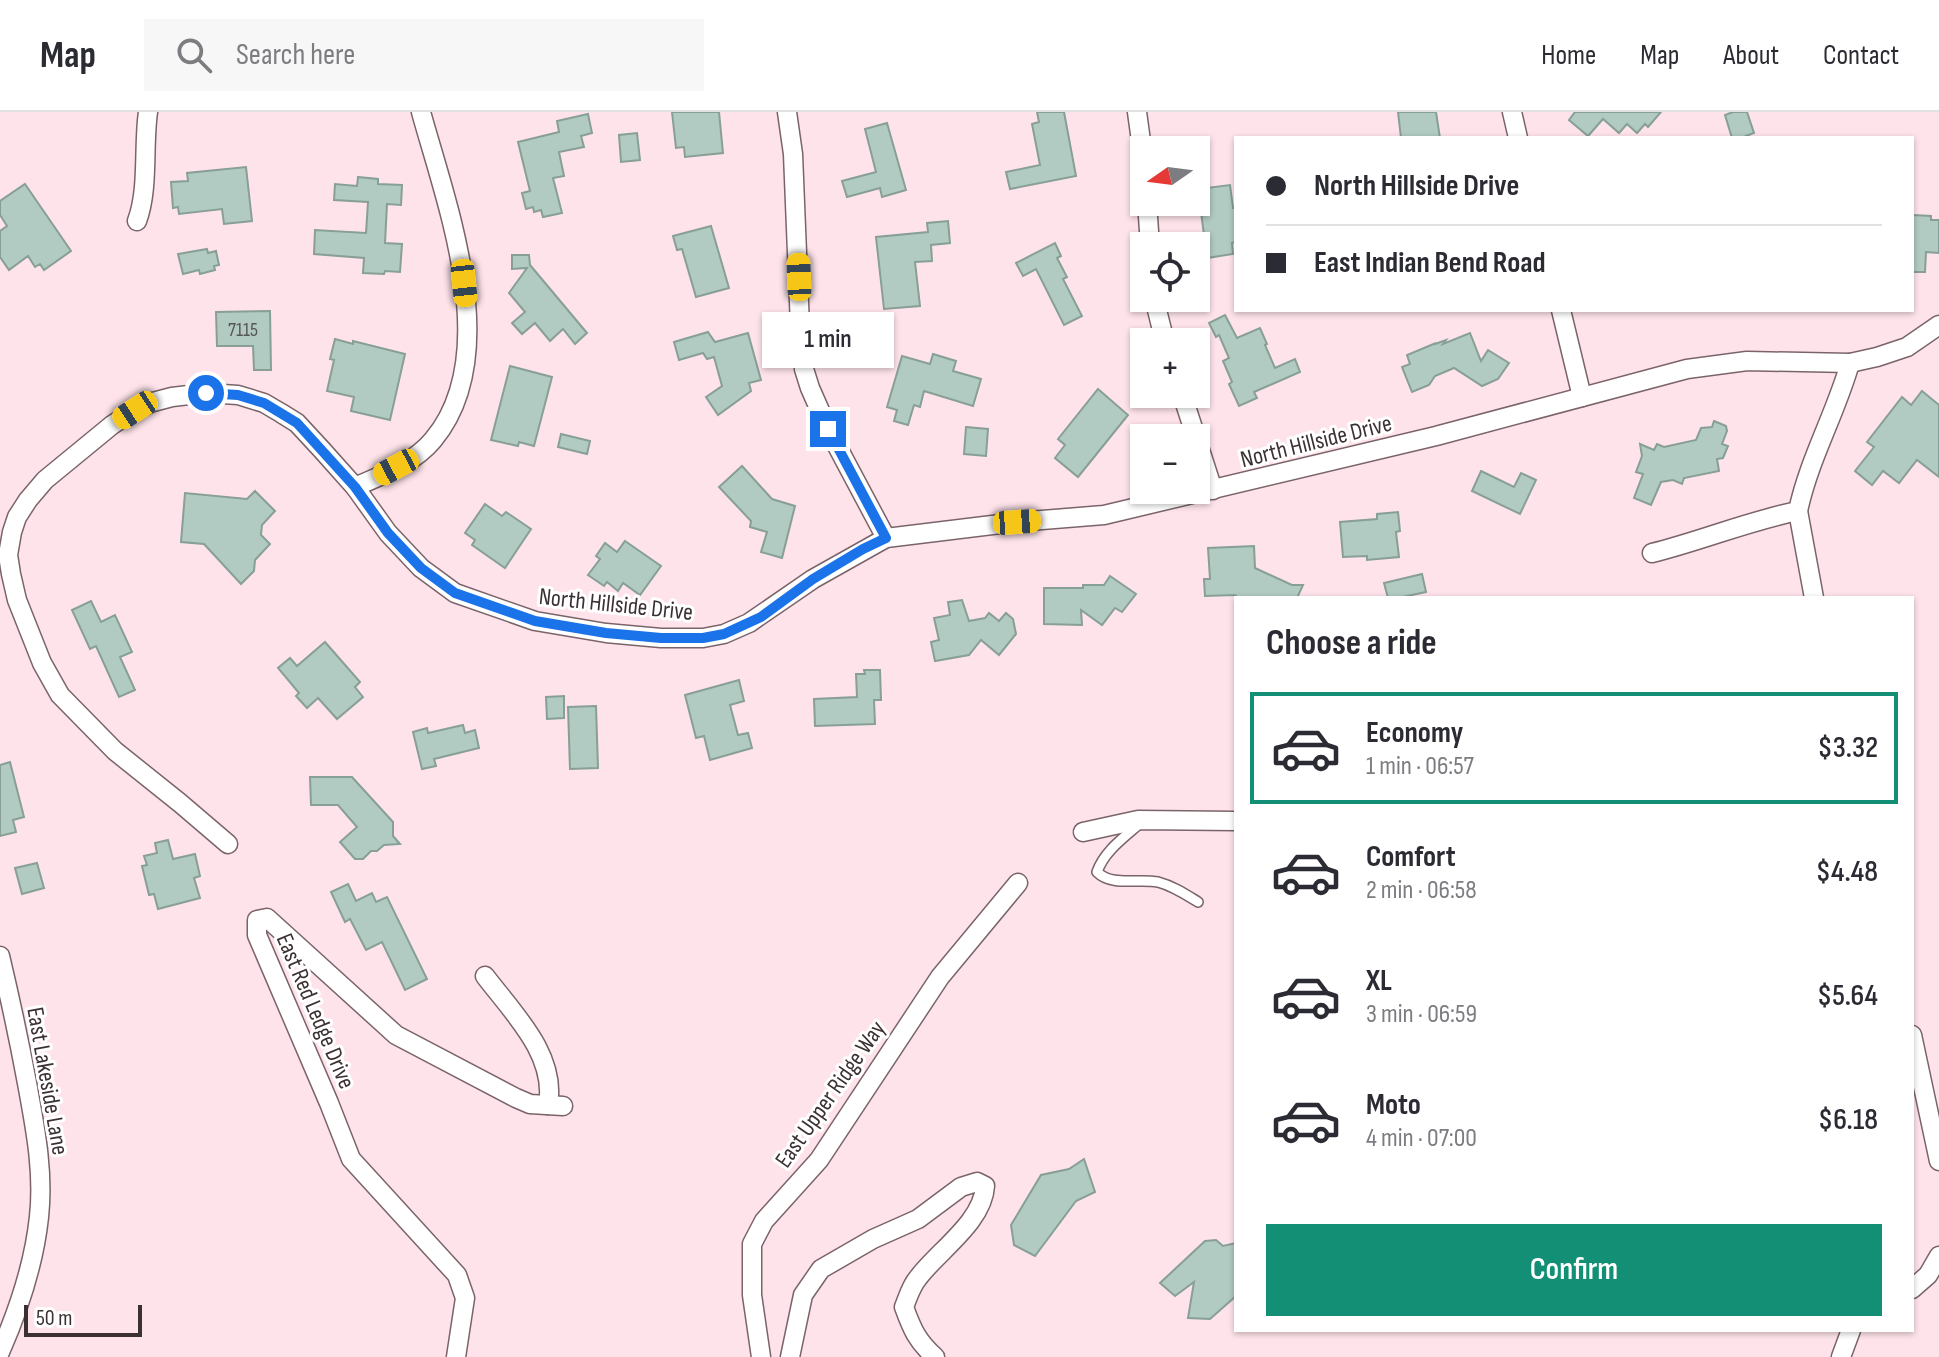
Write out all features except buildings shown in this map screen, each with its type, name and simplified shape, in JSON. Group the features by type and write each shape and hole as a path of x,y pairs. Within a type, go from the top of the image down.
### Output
{"street":[{"path":"137,221 146,163 148,112"},
{"path":"355,487 414,458 432,442 449,418 465,371 467,319 462,263 421,112"},
{"path":"787,112 794,166 804,369 828,429 886,538"},
{"path":"1137,112 1140,136"},
{"path":"1512,112 1518,136"},
{"path":"1561,312 1582,397"},
{"name":"North Hillside Drive","path":"228,844 115,751 60,695 42,663 17,600 8,555 17,517 45,480 112,425 153,402 206,393 238,395 264,403 297,423 355,487 388,533 421,568 455,593 535,621 606,633 703,638 724,634 761,617 813,579 886,538 1017,522 1091,517 1436,436 1713,364 1747,361 1850,363 1877,357 1907,347 1939,325"},
{"path":"1814,596 1798,511 1804,484 1850,363"},
{"path":"1187,408 1213,490"},
{"path":"1652,553 1767,517 1798,511"},
{"path":"1083,832 1143,820 1234,821"},
{"name":"East Upper Ridge Way","path":"761,1357 752,1295 752,1244 764,1221 819,1160 940,977 1018,883"},
{"name":"East Red Ledge Drive","path":"456,1357 465,1298 457,1275 351,1159 257,935 257,920 267,918 396,1035 516,1098 530,1104 556,1105 545,1063 526,1030 485,976"},
{"name":"East Lakeside Lane","path":"0,956 39,1149 40,1215 23,1295 0,1352"},
{"path":"1914,1044 1939,1161"},
{"path":"790,1357 803,1295 821,1269 873,1239 918,1219 961,1187 977,1182 985,1186 984,1196 975,1214 916,1279 904,1307 917,1337 935,1357"},
{"path":"1914,1287 1928,1275 1939,1256"},
{"path":"1841,1357 1850,1332"}],"lane":[{"path":"1143,820 1113,847 1097,872 1103,878 1114,880 1161,883 1198,902"}],"route":[{"path":"206,393 238,395 264,403 297,423 355,487 388,533 421,568 455,593 535,621 661,638 703,638 724,634 749,623 813,579 886,538 828,429"}]}
